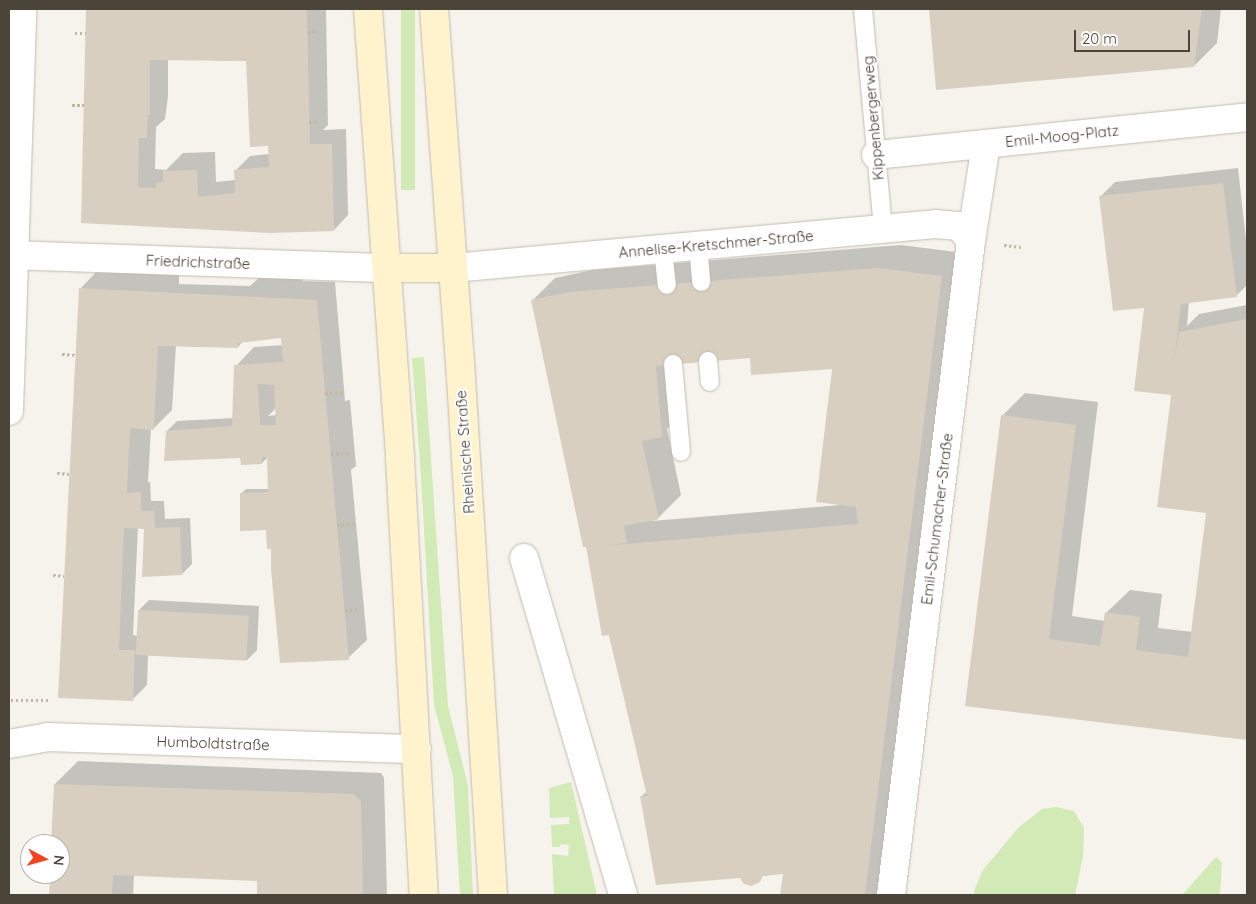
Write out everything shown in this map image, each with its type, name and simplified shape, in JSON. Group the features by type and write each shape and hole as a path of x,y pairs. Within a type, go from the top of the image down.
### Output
{"main road":[{"path":"368,9 388,268 424,895"},
{"name":"Rheinische Straße","path":"434,9 453,268 493,895"},
{"path":"388,268 453,268"}],"street":[{"path":"9,410 12,256 22,9"},
{"name":"Emil-Moog-Platz","path":"876,155 1247,117"},
{"name":"Emil-Schumacher-Straße","path":"891,895 971,242 986,144"},
{"name":"Annelise-Kretschmer-Straße","path":"453,268 934,224 959,226 971,242"},
{"name":"Friedrichstraße","path":"12,256 388,268"},
{"path":"524,558 623,895"},
{"name":"Humboldtstraße","path":"9,744 47,737 417,749"}],"lane":[{"name":"Kippenbergerweg","path":"863,9 883,228"},
{"path":"698,245 701,282"},
{"path":"663,249 666,285"},
{"path":"708,361 710,382"},
{"path":"673,364 681,452"}],"path":[{"path":"308,32 316,31"},
{"path":"75,33 86,33"},
{"path":"72,105 84,104"},
{"path":"309,122 318,122"},
{"path":"62,354 75,356"},
{"path":"326,393 345,392"},
{"path":"331,454 350,452"},
{"path":"57,474 69,474"},
{"path":"337,525 356,524"},
{"path":"53,575 64,576"},
{"path":"345,611 360,608"},
{"path":"11,700 48,700"}],"green space":[{"path":"401,9 415,9 415,190 401,190"},
{"path":"424,357 448,706 468,785 473,895 460,895 453,776 434,705 412,358"},
{"path":"571,782 597,895 554,895 552,854 568,856 569,845 561,844 560,847 552,847 551,825 569,824 569,817 550,818 549,788"},
{"path":"1056,807 1074,811 1084,828 1083,856 1075,895 974,895 983,870 1019,827 1042,809"},
{"path":"1216,857 1222,862 1220,895 1182,895"}],"building":[{"path":"86,9 307,9 310,144 332,144 334,231 270,233 81,223","holes":["150,60 246,61 250,147 268,146 269,167 234,170 235,193 198,197 197,170 163,171 163,182 156,183 156,188 138,187 139,138 147,138 148,115 150,115"]},
{"path":"929,9 1202,9 1194,67 936,90"},
{"path":"1223,183 1237,297 1181,304 1174,364 1179,332 1247,319 1247,740 965,706 1001,415 1076,425 1049,639 1100,646 1105,612 1140,617 1136,650 1188,657 1206,513 1157,507 1171,395 1134,391 1144,308 1113,311 1099,196"},
{"path":"877,268 942,276 865,895 780,895 783,874 763,876 760,882 751,886 744,884 740,878 656,885 640,796 647,796 609,635 602,636 586,547 583,547 531,300 568,292","holes":["750,358 751,375 832,369 816,502 856,507 858,524 603,546 627,543 624,526 659,519 642,441 662,437 656,366"]},
{"path":"79,288 317,300 349,660 280,663 271,570 271,549 267,549 266,530 240,531 240,493 268,492 267,457 262,457 262,464 241,465 240,458 164,461 166,431 232,426 234,365 283,362 281,338 238,343 238,348 158,346 154,430 130,428 127,493 141,492 141,511 154,511 155,528 180,527 182,575 142,577 144,529 124,528 119,650 135,650 133,701 58,698","holes":["258,384 274,385 276,425 260,425"]},
{"path":"138,610 249,616 246,661 136,655"},
{"path":"54,784 353,794 361,801 363,895 257,895 257,881 113,875 112,895 49,895 50,884 70,884 70,834 52,834"}]}
